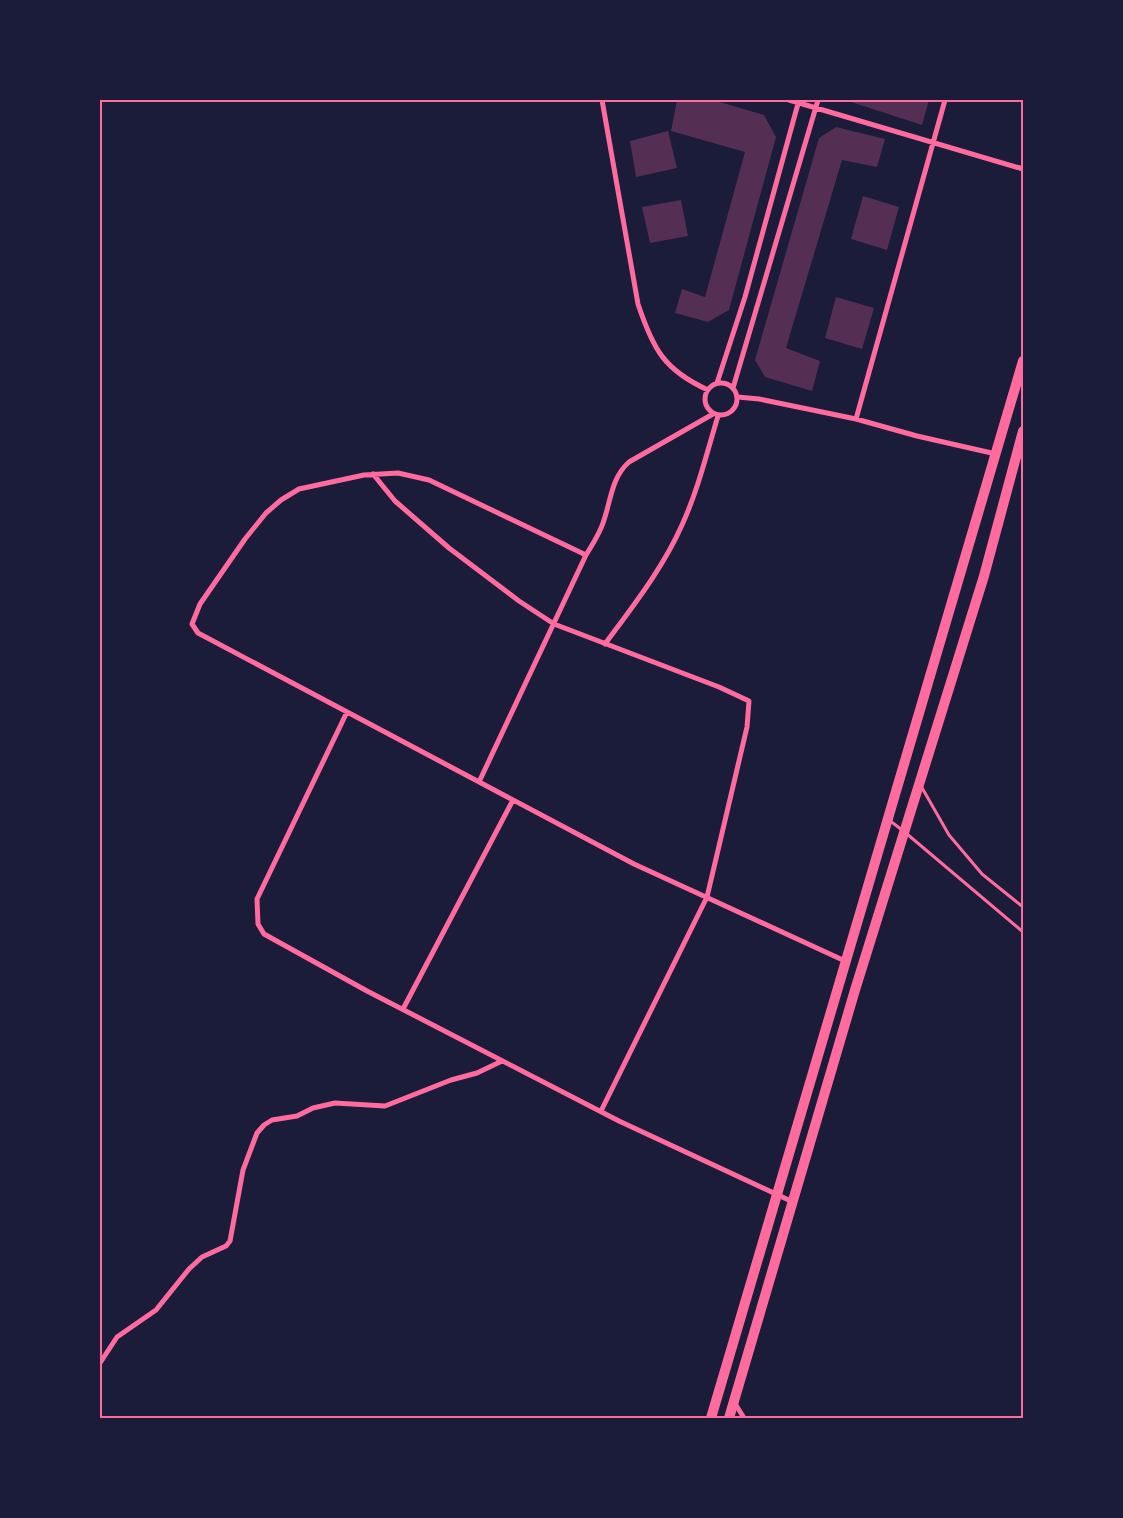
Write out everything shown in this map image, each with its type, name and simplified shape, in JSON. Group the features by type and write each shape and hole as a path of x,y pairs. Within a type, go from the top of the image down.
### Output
{"main road":[{"path":"710,1418 1023,361"},
{"path":"730,1418 855,990 984,576 1023,431"}],"street":[{"path":"602,100 638,304 648,335 658,353 669,366 689,381 708,390"},
{"path":"789,100 799,101 1023,170"},
{"path":"733,388 818,100"},
{"path":"856,419 945,100"},
{"path":"716,415 709,410 705,400 708,390 717,383 745,297 799,101"},
{"path":"479,782 586,555 603,524 613,486 622,469 629,462 716,415 733,412 738,397 733,388 723,383 717,383"},
{"path":"738,397 758,399 856,419 997,454"},
{"path":"605,644 649,583 682,527 692,502 716,415"},
{"path":"586,555 429,480 398,473 373,474 299,489 281,500 266,513 240,547 200,604 192,624 198,634 634,864 845,961"},
{"path":"373,474 395,501 449,548 519,601 554,624 719,687 749,701 747,727 707,897 602,1111"},
{"path":"347,712 257,899 258,924 264,934 502,1061 689,1155 794,1202"},
{"path":"403,1009 513,800"},
{"path":"100,1363 117,1337 156,1310 189,1269 202,1257 226,1246 230,1241 243,1170 257,1133 264,1125 272,1120 297,1116 313,1108 335,1103 384,1106 451,1080 477,1073 502,1061"},
{"path":"734,1402 744,1418"}],"lane":[{"path":"919,784 949,835 982,874 1023,906"},
{"path":"888,819 1023,932"}],"building":[{"path":"677,100 713,100 764,115 776,137 729,310 708,322 675,313 682,289 705,297 745,152 671,131"},
{"path":"845,100 929,100 922,125"},
{"path":"836,127 885,139 877,167 842,160 786,348 820,361 812,391 765,377 755,360 819,138"},
{"path":"668,131 677,168 636,177 630,141"},
{"path":"863,196 899,207 887,250 851,239"},
{"path":"681,200 688,236 650,243 642,207"},
{"path":"836,297 874,308 862,349 825,338"}]}
